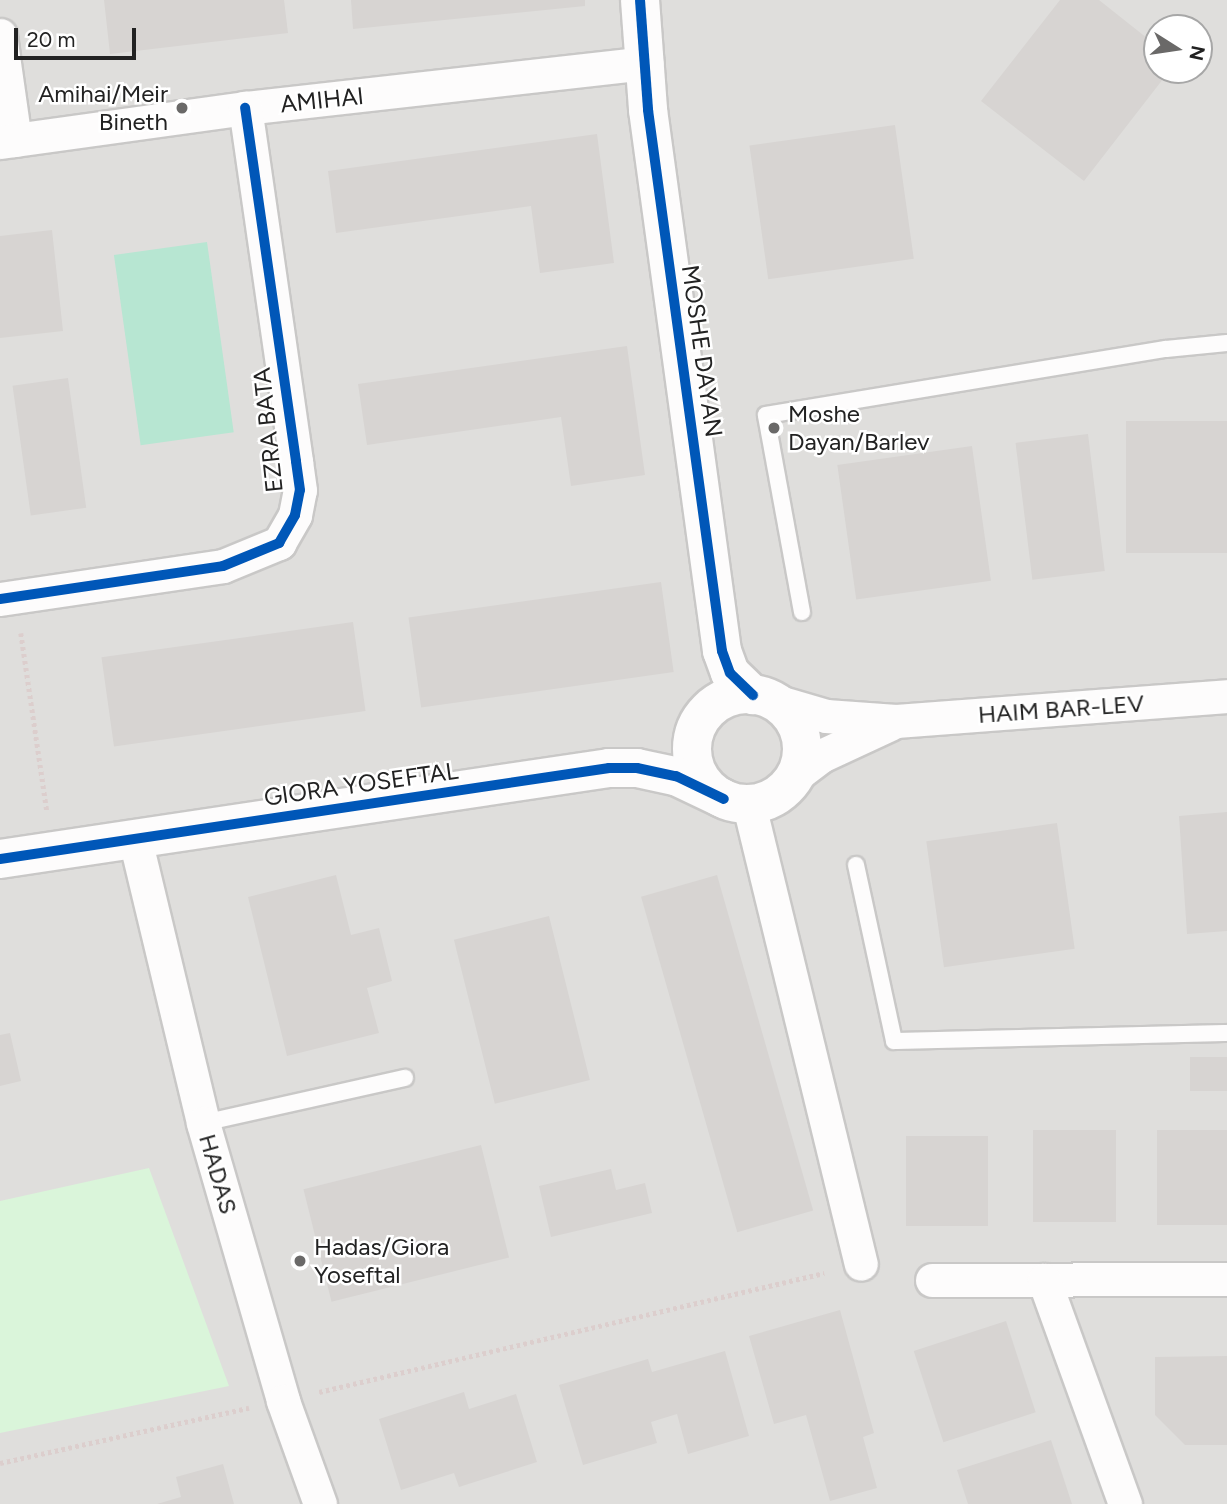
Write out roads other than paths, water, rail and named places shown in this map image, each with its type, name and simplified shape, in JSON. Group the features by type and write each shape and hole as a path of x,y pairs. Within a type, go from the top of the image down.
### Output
{"street":[{"name":"MOSHE DAYAN","path":"640,0 648,110 722,651 730,673 763,697"},
{"path":"0,35 8,141"},
{"name":"AMIHAI","path":"8,141 245,108 646,63"},
{"name":"EZRA BATA","path":"8,598 223,566 279,543 295,515 300,490 245,108"},
{"name":"MOSHE DAYAN","path":"704,718 722,651"},
{"path":"737,802 784,790 796,775 802,759 799,733 786,710 763,697 732,696 704,718 693,754 699,778 737,802 861,1264"},
{"name":"HAIM BAR-LEV","path":"763,697 826,716 896,721 1227,696"},
{"name":"GIORA YOSEFTAL","path":"608,768 704,718"},
{"name":"HAIM BAR-LEV","path":"796,775 821,756 896,721"},
{"name":"GIORA YOSEFTAL","path":"0,859 608,768 637,768 676,776 737,802"},
{"name":"HADAS","path":"135,839 203,1122 283,1401 320,1504"},
{"path":"932,1280 1227,1279"},
{"path":"1044,1280 1125,1504"}],"lane":[{"path":"802,612 766,415 1167,349 1227,343"},
{"path":"856,865 894,1041 1227,1033"},
{"path":"203,1122 405,1078"}],"place":[{"name":"Amihai/Meir Bineth","path":"182,108"},
{"name":"Moshe Dayan/Barlev","path":"774,428"},
{"name":"Hadas/Giora Yoseftal","path":"300,1261"}]}
